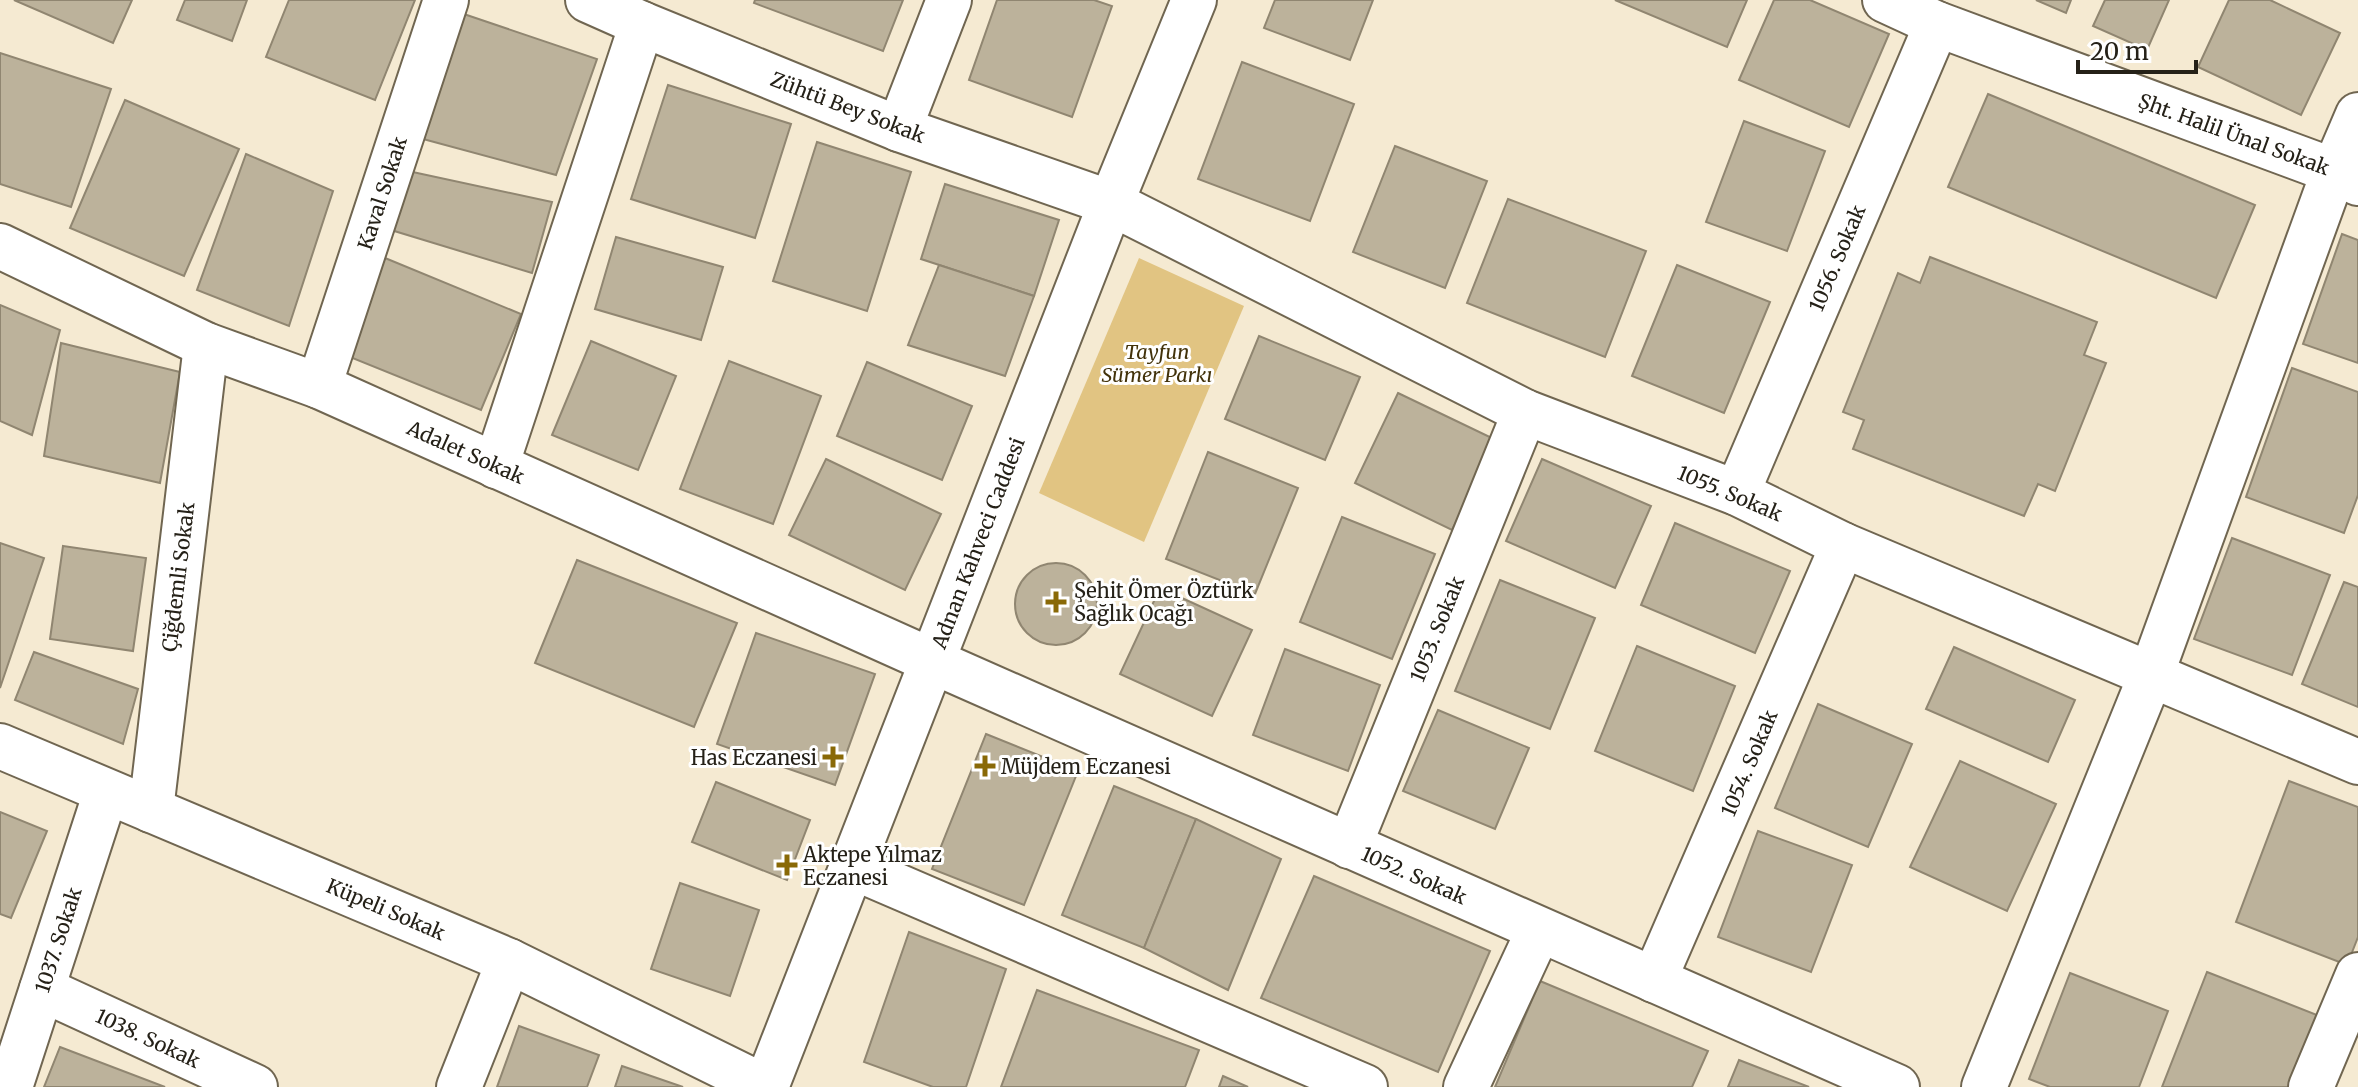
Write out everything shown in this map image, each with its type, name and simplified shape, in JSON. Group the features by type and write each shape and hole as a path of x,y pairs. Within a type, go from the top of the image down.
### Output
{"street":[{"name":"Kaval Sokak","path":"319,386 446,0"},
{"name":"Zühtü Bey Sokak","path":"588,0 899,129 1111,203"},
{"path":"899,129 949,0"},
{"name":"Adnan Kahveci Caddesi","path":"765,1087 1111,203 1194,0"},
{"name":"Şht. Halil Ünal Sokak","path":"1885,0 1937,24 2346,177"},
{"path":"496,466 642,24"},
{"name":"1056. Sokak","path":"1737,493 1937,24"},
{"path":"1984,1087 2151,675 2346,177 2358,115"},
{"name":"1055. Sokak","path":"1111,203 1525,412 1737,493 1843,545 2358,762"},
{"name":"Adalet Sokak","path":"0,246 206,345 319,386 932,661"},
{"name":"Çiğdemli Sokak","path":"151,810 206,345"},
{"name":"1053. Sokak","path":"1349,846 1525,412"},
{"name":"1054. Sokak","path":"1654,980 1843,545"},
{"name":"1052. Sokak","path":"932,661 1897,1087"},
{"name":"Küpeli Sokak","path":"0,746 509,961 765,1087"},
{"name":"1037. Sokak","path":"10,1087 106,792"},
{"path":"853,867 1365,1087"},
{"path":"1466,1087 1539,930"},
{"path":"459,1087 509,961"},
{"path":"2311,1087 2358,975"},
{"name":"1038. Sokak","path":"42,989 255,1087"}],"green space":[{"name":"Tayfun Sümer Parkı","path":"1139,258 1244,306 1144,542 1039,493"}],"building":[{"path":"14,0 132,0 113,43"},
{"path":"185,0 247,0 232,41 177,20"},
{"path":"289,0 415,0 375,100 266,57"},
{"path":"755,0 903,0 883,51 754,3"},
{"path":"997,0 1094,0 1112,6 1072,117 969,80"},
{"path":"1275,0 1373,0 1350,60 1264,28"},
{"path":"1615,0 1747,0 1727,47"},
{"path":"1774,0 1810,0 1889,34 1849,127 1739,80"},
{"path":"2036,0 2071,0 2066,13"},
{"path":"2105,0 2169,0 2147,50 2093,26"},
{"path":"2229,0 2270,0 2340,33 2301,115 2198,67"},
{"path":"449,9 597,59 556,175 412,136"},
{"path":"0,53 111,89 71,207 0,184"},
{"path":"1242,62 1354,104 1310,221 1198,179"},
{"path":"668,85 791,124 755,238 631,199"},
{"path":"1988,94 2255,205 2216,298 1948,187"},
{"path":"125,100 239,149 184,276 70,228"},
{"path":"1744,121 1825,151 1787,251 1706,222"},
{"path":"817,142 911,172 867,311 773,281"},
{"path":"1395,146 1487,181 1445,288 1353,252"},
{"path":"246,154 333,191 289,326 197,290"},
{"path":"408,171 552,202 532,273 391,230"},
{"path":"945,184 1059,220 1034,296 921,259"},
{"path":"1508,199 1646,251 1605,357 1467,303"},
{"path":"2342,234 2358,240 2358,363 2303,344"},
{"path":"616,237 723,267 701,340 595,309"},
{"path":"1930,257 2097,322 2084,355 2106,363 2055,491 2038,484 2024,516 1853,449 1864,420 1843,412 1898,273 1920,283"},
{"path":"385,258 521,314 481,410 345,355"},
{"path":"939,265 1034,296 1005,376 908,345"},
{"path":"1677,265 1770,302 1724,413 1632,376"},
{"path":"0,305 60,330 32,435 0,421"},
{"path":"1259,336 1360,377 1325,460 1225,419"},
{"path":"591,341 676,376 638,470 552,435"},
{"path":"61,343 180,372 160,483 44,456"},
{"path":"729,361 821,396 773,524 680,489"},
{"path":"867,362 972,406 942,480 837,436"},
{"path":"2292,368 2358,392 2358,495 2344,533 2246,497"},
{"path":"1398,393 1496,440 1452,530 1355,483"},
{"path":"1208,452 1298,488 1255,594 1166,559"},
{"path":"826,459 941,514 905,590 789,535"},
{"path":"1542,459 1651,506 1615,588 1506,541"},
{"path":"1342,517 1435,554 1392,659 1300,622"},
{"path":"1675,523 1790,571 1755,653 1641,605"},
{"path":"2232,538 2330,575 2292,675 2194,639"},
{"path":"0,543 44,558 0,688"},
{"path":"63,546 146,558 133,651 50,639"},
{"path":"577,560 737,623 694,727 535,663"},
{"name":"Şehit Ömer Öztürk Sağlık Ocağı","path":"1056,563 1072,566 1085,575 1094,588 1097,604 1094,620 1085,633 1072,642 1056,645 1040,642 1027,633 1018,620 1015,604 1018,588 1027,575 1040,566"},
{"path":"1500,580 1595,618 1550,729 1455,691"},
{"path":"2344,582 2358,587 2358,707 2302,684"},
{"path":"1160,588 1252,630 1212,716 1120,674"},
{"path":"756,633 875,674 835,785 717,744"},
{"path":"1637,646 1735,686 1693,791 1595,751"},
{"path":"1954,647 2075,700 2048,762 1926,709"},
{"path":"1285,649 1380,685 1348,771 1253,735"},
{"path":"34,652 138,689 123,744 15,700"},
{"path":"1818,704 1912,744 1868,847 1775,808"},
{"path":"1438,710 1529,748 1495,829 1403,791"},
{"path":"986,734 1078,771 1024,905 932,869"},
{"path":"1960,761 2056,804 2007,911 1910,867"},
{"path":"2289,781 2358,807 2358,937 2347,965 2236,922"},
{"path":"716,782 810,820 787,880 692,842"},
{"path":"1114,786 1196,819 1144,948 1062,915"},
{"path":"0,812 47,831 11,918 0,914"},
{"path":"1196,819 1281,859 1228,990 1144,948"},
{"path":"1758,831 1852,865 1811,972 1718,937"},
{"path":"1314,876 1490,951 1438,1072 1261,998"},
{"path":"680,883 759,910 730,996 651,969"},
{"path":"909,932 1006,969 966,1087 933,1087 864,1062"},
{"path":"2207,972 2317,1015 2289,1087 2162,1087"},
{"path":"2070,973 2168,1011 2139,1087 2050,1087 2029,1079"},
{"path":"1540,981 1708,1051 1692,1087 1495,1087"},
{"path":"1037,990 1199,1050 1185,1087 1001,1087"},
{"path":"519,1026 599,1055 587,1087 497,1087"},
{"path":"60,1047 165,1087 44,1087"},
{"path":"1739,1060 1809,1087 1728,1087"},
{"path":"622,1066 683,1087 615,1087"},
{"path":"1223,1076 1248,1087 1219,1087"}],"place":[{"name":"Şehit Ömer Öztürk Sağlık Ocağı","path":"1056,602"},
{"name":"Has Eczanesi","path":"833,757"},
{"name":"Müjdem Eczanesi","path":"985,766"},
{"name":"Aktepe Yılmaz Eczanesi","path":"787,865"}]}
